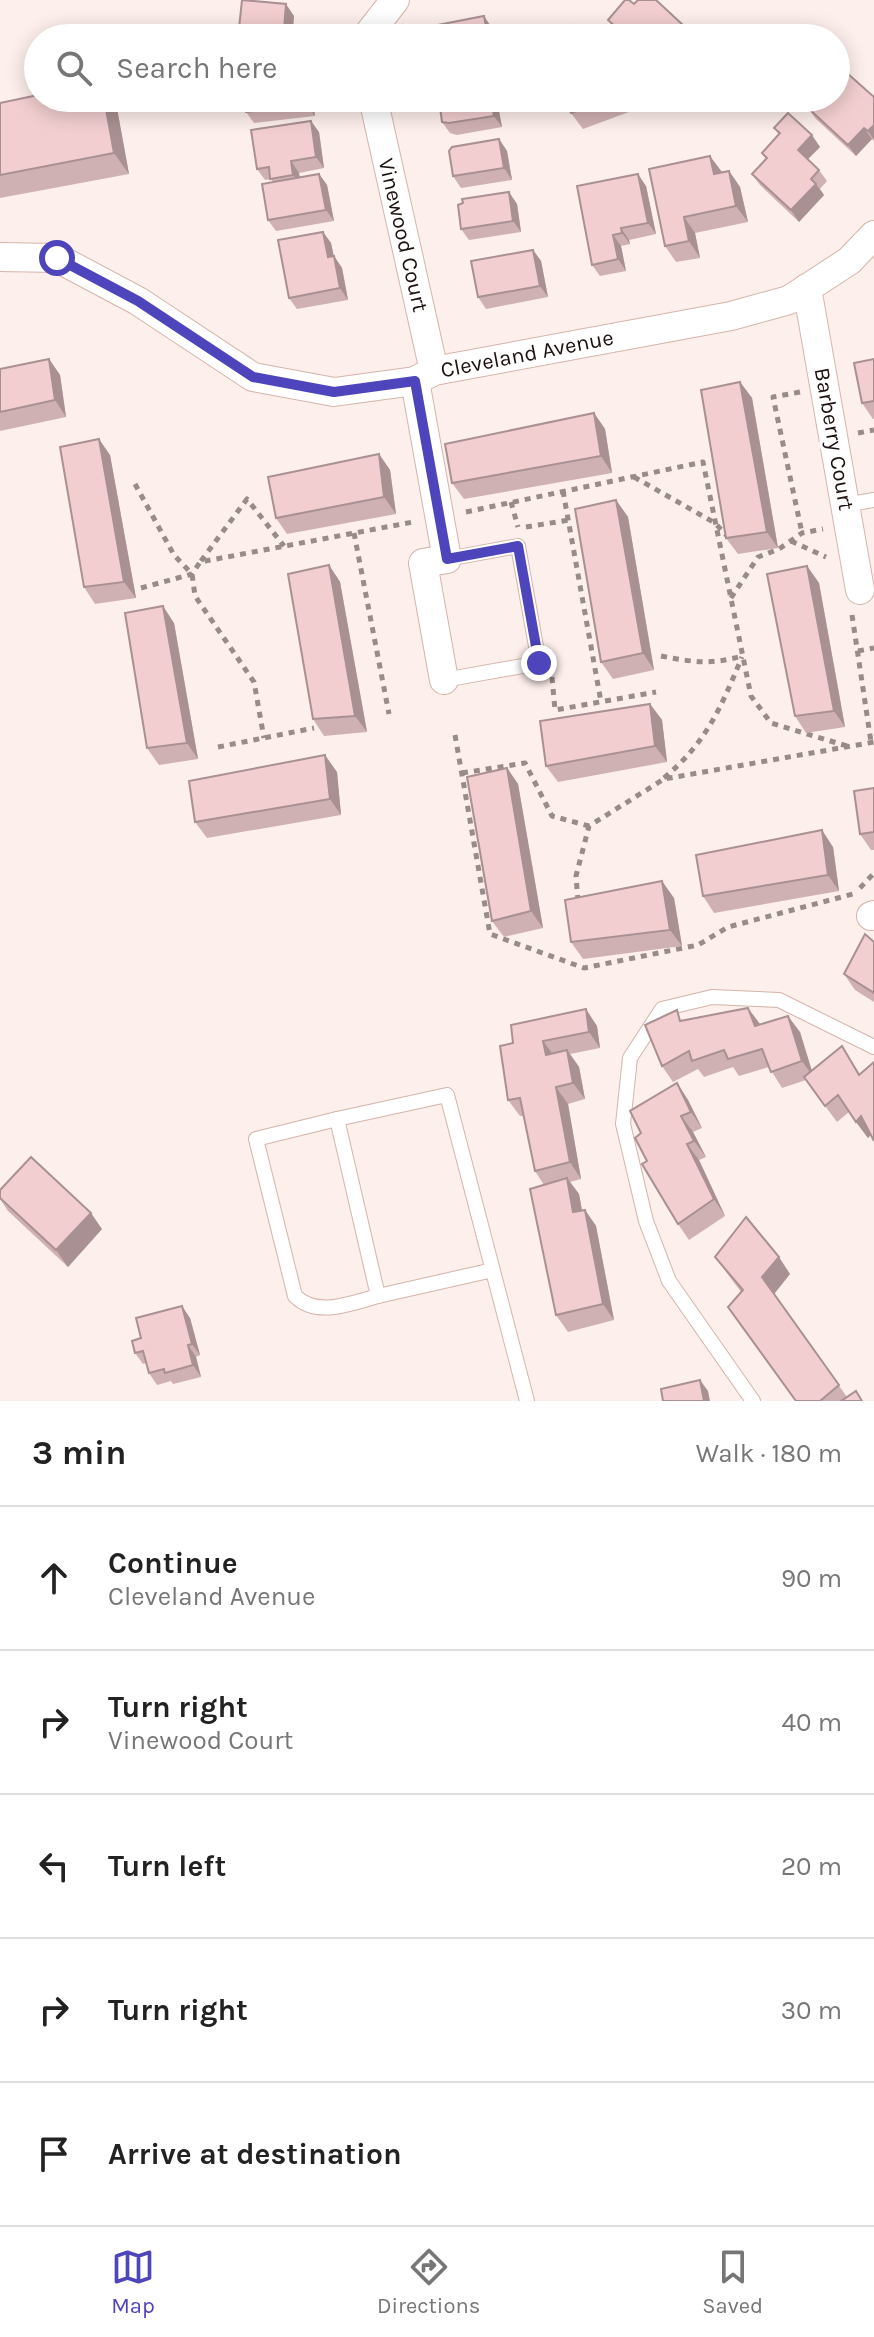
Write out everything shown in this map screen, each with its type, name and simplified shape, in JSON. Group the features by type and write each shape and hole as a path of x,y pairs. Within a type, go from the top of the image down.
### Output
{"street":[{"path":"376,24 395,0"},
{"name":"Vinewood Court","path":"376,112 424,376 447,559"},
{"name":"Cleveland Avenue","path":"0,257 57,258 138,301 253,377 334,392 731,316 789,300 849,261 874,235"},
{"name":"Barberry Court","path":"807,288 862,595"},
{"path":"444,680 423,563 447,559"}],"lane":[{"path":"847,515 874,500"},
{"path":"444,680 539,663 518,546 447,559"},
{"path":"753,1401 669,1281 646,1221 623,1124 630,1058 662,1009 712,997 779,1000 874,1047"},
{"path":"493,1270 335,1307 302,1303 295,1296 256,1139 447,1095 493,1270 527,1401"},
{"path":"337,1119 378,1296"}],"path":[{"path":"802,533 773,397 825,389"},
{"path":"634,477 715,523 728,538"},
{"path":"135,484 174,555 192,574 195,596 254,682 264,738"},
{"path":"563,491 601,702"},
{"path":"200,562 247,499 284,546"},
{"path":"511,502 518,528"},
{"path":"731,599 758,557 802,533 847,515"},
{"path":"354,533 389,714"},
{"path":"791,541 831,559"},
{"path":"664,779 872,742 858,651 862,595"},
{"path":"858,651 874,648"},
{"path":"579,915 576,876 589,826 664,779 685,761 716,718 743,656 717,663 696,663 661,656"},
{"path":"539,663 552,675 555,710 656,692"},
{"path":"218,747 314,728"},
{"path":"455,735 490,934 584,968 698,945 728,927 855,894 874,873"},
{"path":"462,773 525,763 552,816 589,826"}],"building":[{"path":"242,0 286,4 284,24 239,24"},
{"path":"625,0 634,4 638,0 656,0 682,24 612,24 608,20"},
{"path":"484,16 485,24 443,24"},
{"path":"850,76 874,97 874,125 868,131 864,128 848,145 812,112 850,112"},
{"path":"24,98 24,112 107,112 114,153 0,175 0,103"},
{"path":"441,112 493,112 494,116 449,123 442,122"},
{"path":"788,113 812,135 798,150 819,170 811,179 816,184 791,210 752,174 767,158 762,153 780,133 774,128"},
{"path":"311,121 316,157 291,161 293,175 270,179 269,167 257,169 251,130"},
{"path":"499,139 504,168 453,176 449,151 452,147"},
{"path":"710,156 714,174 729,171 736,206 684,217 689,241 665,246 649,169"},
{"path":"319,174 326,210 268,220 262,184"},
{"path":"638,174 648,223 621,228 622,233 613,235 618,259 592,265 577,186"},
{"path":"509,192 513,221 461,229 458,205 463,203 462,199"},
{"path":"323,232 328,257 334,256 340,288 289,298 278,240"},
{"path":"533,250 540,286 478,297 471,261"},
{"path":"49,359 55,400 0,412 0,369"},
{"path":"874,359 874,401 862,403 854,363"},
{"path":"740,382 767,532 726,538 701,390"},
{"path":"594,413 601,456 452,483 445,444"},
{"path":"99,439 124,582 84,587 60,447"},
{"path":"379,454 384,497 276,518 268,477"},
{"path":"616,500 643,653 601,662 575,509"},
{"path":"329,565 355,716 313,719 288,574"},
{"path":"807,566 834,711 795,716 767,574"},
{"path":"163,606 187,743 147,748 125,613"},
{"path":"650,704 655,746 546,766 540,721"},
{"path":"325,755 330,799 195,822 189,781"},
{"path":"507,768 531,911 492,921 467,777"},
{"path":"874,788 874,832 860,834 854,791"},
{"path":"822,830 828,875 703,896 696,855"},
{"path":"662,881 670,930 571,942 565,900"},
{"path":"865,934 874,942 874,993 844,974"},
{"path":"748,1008 755,1026 788,1016 802,1061 771,1072 762,1049 728,1059 724,1050 692,1061 689,1051 662,1066 645,1025 677,1010 680,1021"},
{"path":"586,1009 589,1032 543,1041 546,1055 567,1050 573,1083 556,1087 570,1162 535,1171 520,1098 508,1100 500,1046 513,1043 511,1025"},
{"path":"842,1046 859,1075 874,1062 874,1141 861,1116 856,1122 838,1095 825,1106 804,1077"},
{"path":"677,1083 691,1112 681,1116 694,1141 687,1144 714,1199 678,1224 642,1164 647,1161 635,1138 641,1133 630,1111"},
{"path":"31,1157 91,1213 56,1250 0,1198 0,1190"},
{"path":"567,1178 573,1212 585,1210 603,1304 556,1315 530,1189"},
{"path":"746,1217 779,1257 762,1277 839,1385 820,1401 796,1401 728,1307 743,1290 715,1257"},
{"path":"182,1306 192,1344 188,1345 193,1365 165,1373 164,1369 149,1373 143,1351 135,1353 132,1341 141,1338 136,1318"},
{"path":"700,1380 704,1401 663,1401 661,1389"},
{"path":"856,1391 862,1401 841,1401"}],"route":[{"path":"57,258 138,301 253,377 334,392 415,381 447,559 518,546 539,663"}]}
